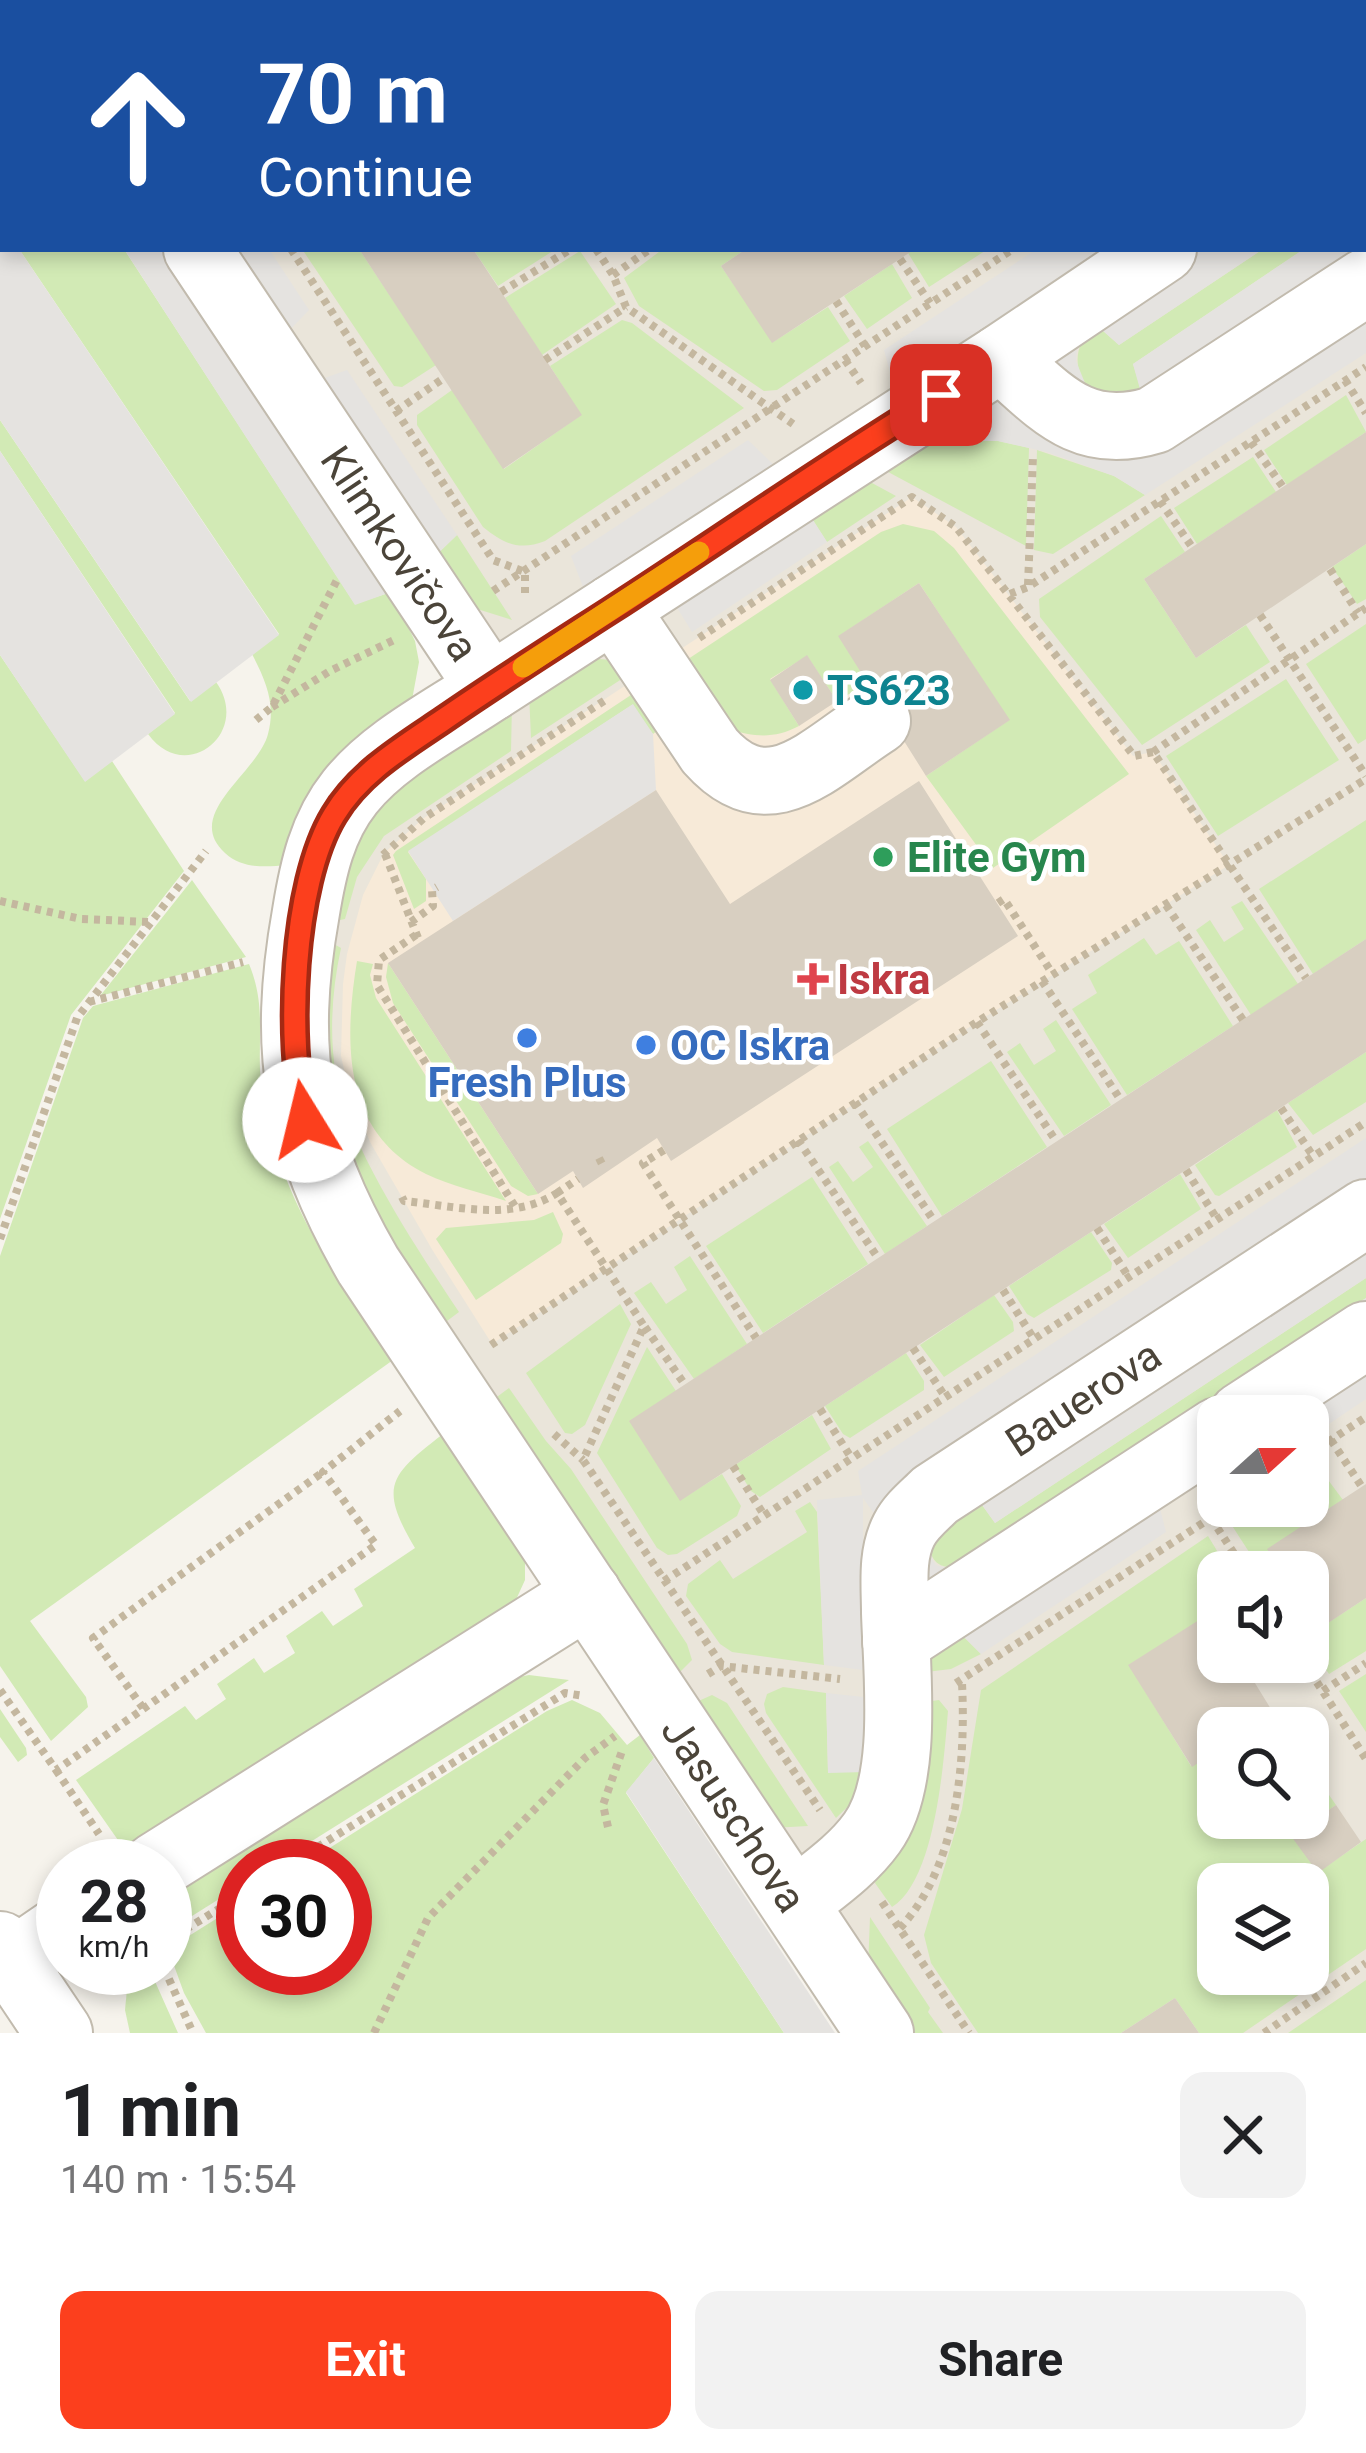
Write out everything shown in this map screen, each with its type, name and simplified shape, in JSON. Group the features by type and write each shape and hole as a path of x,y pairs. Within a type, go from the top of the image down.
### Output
{"street":[{"name":"Klimkovičova","path":"199,252 444,621 508,677 375,768 352,789 332,818 319,852 304,922 294,999 294,1050 311,1143 339,1216 588,1594"},
{"path":"508,677 845,457 1019,374 1160,252"},
{"path":"1019,374 1064,413 1090,425 1132,427 1154,420 1366,282"},
{"path":"614,608 710,751 727,770 746,780 771,784 792,775 877,721"},
{"name":"Bauerova","path":"796,1902 852,1856 874,1831 887,1803 894,1769 897,1551 904,1531 934,1495 1366,1213"},
{"path":"1274,1395 1366,1335"},
{"path":"896,1641 1197,1445"},
{"path":"192,1843 588,1594"},
{"name":"Jasuschova","path":"588,1594 644,1717 796,1902 880,2033"},
{"path":"25,1945 59,2033"}],"path":[{"path":"293,252 494,560 525,572"},
{"path":"501,292 566,252"},
{"path":"598,252 626,307 771,409 956,527 1133,756 1153,752 1362,611 1330,569"},
{"path":"613,274 646,252"},
{"path":"256,720 330,671 444,621 525,572 1008,252"},
{"path":"900,259 930,303"},
{"path":"836,301 865,346"},
{"path":"545,360 626,307"},
{"path":"1010,594 1028,587 1366,367"},
{"path":"1019,374 1028,587"},
{"path":"396,411 444,378"},
{"path":"1345,380 1366,412"},
{"path":"1251,442 1283,487"},
{"path":"374,874 384,853 424,818 912,496"},
{"path":"1160,501 1192,547"},
{"path":"523,754 508,677 525,572"},
{"path":"272,707 338,578"},
{"path":"495,1342 1052,973 1365,781 1260,615"},
{"path":"1153,752 1306,978"},
{"path":"0,1239 77,1018 206,851"},
{"path":"384,853 418,939 379,960 377,985 517,1210"},
{"path":"411,922 434,906 432,890 437,887"},
{"path":"998,903 1004,899 1052,973"},
{"path":"0,901 81,919 152,922"},
{"path":"1166,904 1243,1020"},
{"path":"88,1003 241,962"},
{"path":"1042,981 1120,1100"},
{"path":"977,1022 1056,1141"},
{"path":"855,1102 934,1221"},
{"path":"1281,1108 1313,1156"},
{"path":"664,1581 1366,1121"},
{"path":"798,1140 878,1258"},
{"path":"664,1150 643,1163 756,1338"},
{"path":"1186,1170 1217,1219"},
{"path":"393,1181 404,1201 517,1210 533,1207 578,1179"},
{"path":"557,1193 685,1385"},
{"path":"1097,1228 1128,1276"},
{"path":"1003,1289 1034,1339"},
{"path":"583,1460 644,1326"},
{"path":"913,1348 946,1398"},
{"path":"144,1709 93,1638 402,1409"},
{"path":"820,1409 852,1459"},
{"path":"1362,1487 1331,1440 1366,1417"},
{"path":"554,1435 583,1460 969,2033"},
{"path":"733,1466 764,1515"},
{"path":"56,1770 376,1545 323,1472"},
{"path":"962,1683 1197,1527"},
{"path":"1323,1691 1366,1663"},
{"path":"374,2033 428,1918 585,1758 721,1666"},
{"path":"1318,1683 1366,1759"},
{"path":"0,1690 99,1834"},
{"path":"330,1839 565,1693 594,1700"},
{"path":"608,1827 603,1805 614,1767 644,1717"},
{"path":"1264,2033 1366,1963"},
{"path":"176,1995 193,2033"}],"shaded area":[{"path":"0,252 21,252 279,635 191,702 0,420"},
{"path":"126,252 167,252 391,592 355,605"},
{"path":"199,252 1366,252 1366,2033 880,2033 368,1265 301,942 490,688"},
{"path":"229,252 271,252 309,310 284,336"},
{"path":"1032,252 1258,252 1119,345 1093,322 1077,346 1076,361 1087,388 1099,396 1141,393 1133,364 1300,252 1365,252 1366,353 1145,495 1114,476 1047,452 998,441 930,441 894,387 884,350"},
{"path":"347,370 457,535 430,561 314,382"},
{"path":"748,440 775,466 585,592 571,556"},
{"path":"0,451 175,714 85,782 0,655"},
{"path":"912,497 956,527 1133,756 1153,752 1229,865 977,1022 492,1344 370,1142 347,1083 341,1056 343,984 363,895 384,853 424,818"},
{"path":"808,512 827,542 692,632 673,601"},
{"path":"633,704 653,734 656,790 453,921 408,851"},
{"path":"1366,1138 1366,1278 995,1523 977,1498 943,1515 929,1555 936,1565 948,1569 963,1566 1197,1410 1197,1442 1156,1493 1166,1532 981,1654 954,1627 863,1498 863,1670 824,1665 817,1500 862,1495 858,1471"},
{"path":"1366,1298 1366,1399 1329,1424 1329,1395 1220,1395"},
{"path":"826,1693 864,1697 866,1772 828,1773"},
{"path":"654,1758 835,2033 784,2033 626,1792"}],"green space":[{"path":"21,252 126,252 355,604 391,592 415,641 419,662 412,700 287,865 254,866 225,853 214,838 212,823 217,808 268,734 268,693 252,654 279,634"},
{"path":"304,252 361,252 436,365 402,387 394,386"},
{"path":"475,252 551,252 498,286"},
{"path":"581,252 616,304 542,355 505,298"},
{"path":"659,252 742,252 721,266 773,342 828,307 850,341 777,390 764,391 639,306 624,278"},
{"path":"910,252 983,252 929,287"},
{"path":"1258,252 1300,252 1133,364 1142,393 1126,399 1087,388 1079,370 1078,354 1093,322 1119,345"},
{"path":"892,264 912,298 867,329 844,296"},
{"path":"622,320 744,408 545,541 520,545 498,538 483,527 417,425 417,415 452,390 504,469 581,415 550,366"},
{"path":"1346,395 1366,432 1287,485 1264,450"},
{"path":"0,420 190,701 216,682 225,701 226,719 210,746 196,754 180,755 163,749 148,734 175,713 0,451"},
{"path":"930,441 998,441 1029,448 1026,546 877,466"},
{"path":"1037,450 1114,476 1145,495 1053,554 1034,550"},
{"path":"1253,457 1276,492 1197,544 1174,508"},
{"path":"861,477 896,496 827,542 808,513"},
{"path":"1161,516 1185,552 1144,579 1196,658 1246,625 1270,662 1142,745 1040,617 1039,599"},
{"path":"903,524 934,531 954,548 1129,774 993,868 926,776 1009,720 919,583 839,636 868,683 837,701 807,656 770,679 799,726 790,730 764,735 728,729 679,665 881,532"},
{"path":"457,535 512,620 474,608 430,561"},
{"path":"1366,544 1366,599 1357,604 1332,567"},
{"path":"1366,624 1366,739 1358,744 1306,664"},
{"path":"0,655 85,781 112,761 184,871 71,1015 0,1219"},
{"path":"587,658 611,660 631,673 531,738 529,693"},
{"path":"1286,679 1339,760 1218,836 1166,756"},
{"path":"640,689 658,730 653,734 632,705 408,852 426,879 426,901 414,909 393,855 396,851"},
{"path":"512,704 511,751 384,836 357,877 345,919 331,922 347,847 381,799"},
{"path":"1366,820 1366,939 1313,974 1259,889"},
{"path":"192,880 246,957 100,996"},
{"path":"1242,901 1298,984 1251,1015 1196,930 1210,920 1224,942 1244,929 1231,907"},
{"path":"1144,938 1156,955 1179,941 1233,1026 1127,1095 1072,1009 1097,993 1088,975"},
{"path":"327,940 341,948 332,1028 343,1104 387,1198 459,1312 439,1327 384,1246 319,1089"},
{"path":"357,961 373,964 370,975 376,998 506,1201 426,1174 398,1156 378,1134 355,1082 351,1052"},
{"path":"388,963 538,1194 528,1196 511,1186 393,1003 386,977"},
{"path":"249,964 260,1015 263,1099 283,1170 313,1236 393,1360 30,1621 86,1697 88,1707 51,1741 0,1666 0,1256 83,1018 93,1006"},
{"path":"1056,1020 1111,1105 1064,1136 1007,1052 1020,1043 1034,1065 1056,1051 1043,1029"},
{"path":"1366,1052 1366,1102 1313,1135 1288,1103"},
{"path":"991,1061 1047,1147 942,1216 887,1129"},
{"path":"1277,1110 1297,1147 1215,1195 1195,1165"},
{"path":"868,1141 927,1226 885,1254 829,1167 838,1161 853,1182 873,1167 859,1147"},
{"path":"1180,1174 1201,1209 1128,1258 1104,1224"},
{"path":"812,1177 868,1264 763,1333 706,1246"},
{"path":"553,1212 563,1234 561,1243 476,1300 436,1239 446,1228 534,1220"},
{"path":"1091,1232 1112,1263 1111,1270 1034,1318 1027,1314 1009,1286"},
{"path":"690,1256 747,1344 694,1379 634,1293 651,1282 666,1304 687,1290 674,1267"},
{"path":"1366,1278 1366,1298 1220,1395 1197,1395 1197,1410 963,1566 941,1565 930,1552 928,1536 977,1498 995,1523"},
{"path":"994,1295 1014,1331 944,1377 920,1345"},
{"path":"620,1304 631,1324 585,1425 565,1433 526,1373"},
{"path":"647,1347 676,1391 680,1500 722,1474 741,1506 737,1516 677,1554 657,1548 597,1453"},
{"path":"906,1353 924,1381 924,1390 850,1438 843,1434 825,1406"},
{"path":"509,1388 571,1469 687,1644 692,1660 670,1682 490,1402"},
{"path":"812,1415 831,1449 760,1497 751,1491 735,1465"},
{"path":"443,1434 525,1558 525,1580 514,1604 143,1839 117,1839 76,1780 185,1706 196,1720 226,1699 217,1684 254,1658 264,1673 295,1653 286,1636 322,1611 333,1626 363,1606 354,1589 415,1548 396,1510 394,1495 395,1483 411,1460"},
{"path":"1329,1481 1343,1500 1329,1517"},
{"path":"810,1502 817,1512 824,1665 732,1652 720,1644 686,1596 688,1584 720,1560 733,1579 807,1532 795,1511"},
{"path":"1233,1527 1320,1527 1300,1551 1248,1551"},
{"path":"1208,1536 1217,1551 1197,1551 1197,1622 1129,1665 1191,1766 1197,1762 1197,1839 1294,1839 1312,1863 1197,1863 1197,1995 1299,1995 1243,2033 1199,2033 1175,1998 1121,2033 978,2033 931,1963 924,1935 962,1809 981,1690"},
{"path":"1366,1598 1366,1651 1329,1674 1329,1622"},
{"path":"954,1627 981,1654 951,1669 910,1674"},
{"path":"1366,1674 1366,1732 1339,1691"},
{"path":"529,1675 569,1680 315,1839 253,1839 504,1680"},
{"path":"783,1687 826,1693 828,1772 866,1772 863,1792 836,1818 766,1713 767,1694"},
{"path":"712,1695 727,1703 808,1826 772,1828 685,1707"},
{"path":"572,1700 600,1713 627,1745 640,1735 654,1758 626,1793 784,2033 206,2033 185,1995 192,1995 192,1934 216,1919 216,1995 372,1995 372,1839 344,1839 547,1711"},
{"path":"939,1700 948,1711 935,1817 919,1872 892,1907 875,1883 911,1704"},
{"path":"0,1709 26,1748 27,1755 18,1762 0,1737"},
{"path":"1366,1839 1366,1949 1329,1974 1329,1864"},
{"path":"216,1863 216,1901 192,1916 192,1878"},
{"path":"870,1917 943,2033 904,2033 868,1969"},
{"path":"1366,1980 1366,2033 1288,2033"},
{"path":"126,1995 161,1995 178,2033 130,2033"}],"building":[{"path":"361,252 475,252 582,415 503,469"},
{"path":"742,252 910,252 772,343 721,266"},
{"path":"1366,432 1366,544 1196,658 1144,579"},
{"path":"919,583 1010,720 926,776 838,636"},
{"name":"TS623","path":"807,655 837,701 799,726 770,680"},
{"name":"OC Iskra","path":"919,781 1018,936 671,1161 657,1138 583,1188 573,1171 538,1194 388,963 656,790 730,904"},
{"path":"1366,939 1366,1052 680,1501 629,1421"},
{"path":"1366,1484 1366,1598 1329,1622 1329,1551 1267,1549 1301,1527 1329,1527 1329,1508"},
{"path":"1197,1621 1197,1683 1255,1683 1270,1707 1197,1707 1197,1764 1192,1767 1128,1665"},
{"path":"1336,1805 1361,1842 1329,1865 1311,1863 1293,1839 1329,1839 1329,1810"},
{"path":"1175,1998 1199,2033 1121,2033"}],"slow traffic":[{"path":"523,667 699,552"}],"place":[{"name":"TS623","path":"803,690"},
{"name":"Elite Gym","path":"883,857"},
{"name":"Iskra","path":"813,979"},
{"name":"Fresh Plus","path":"527,1038"},
{"name":"OC Iskra","path":"646,1045"}],"route":[{"path":"305,1120 294,1050 301,942 319,852 332,818 352,789 490,688 941,395"}]}
